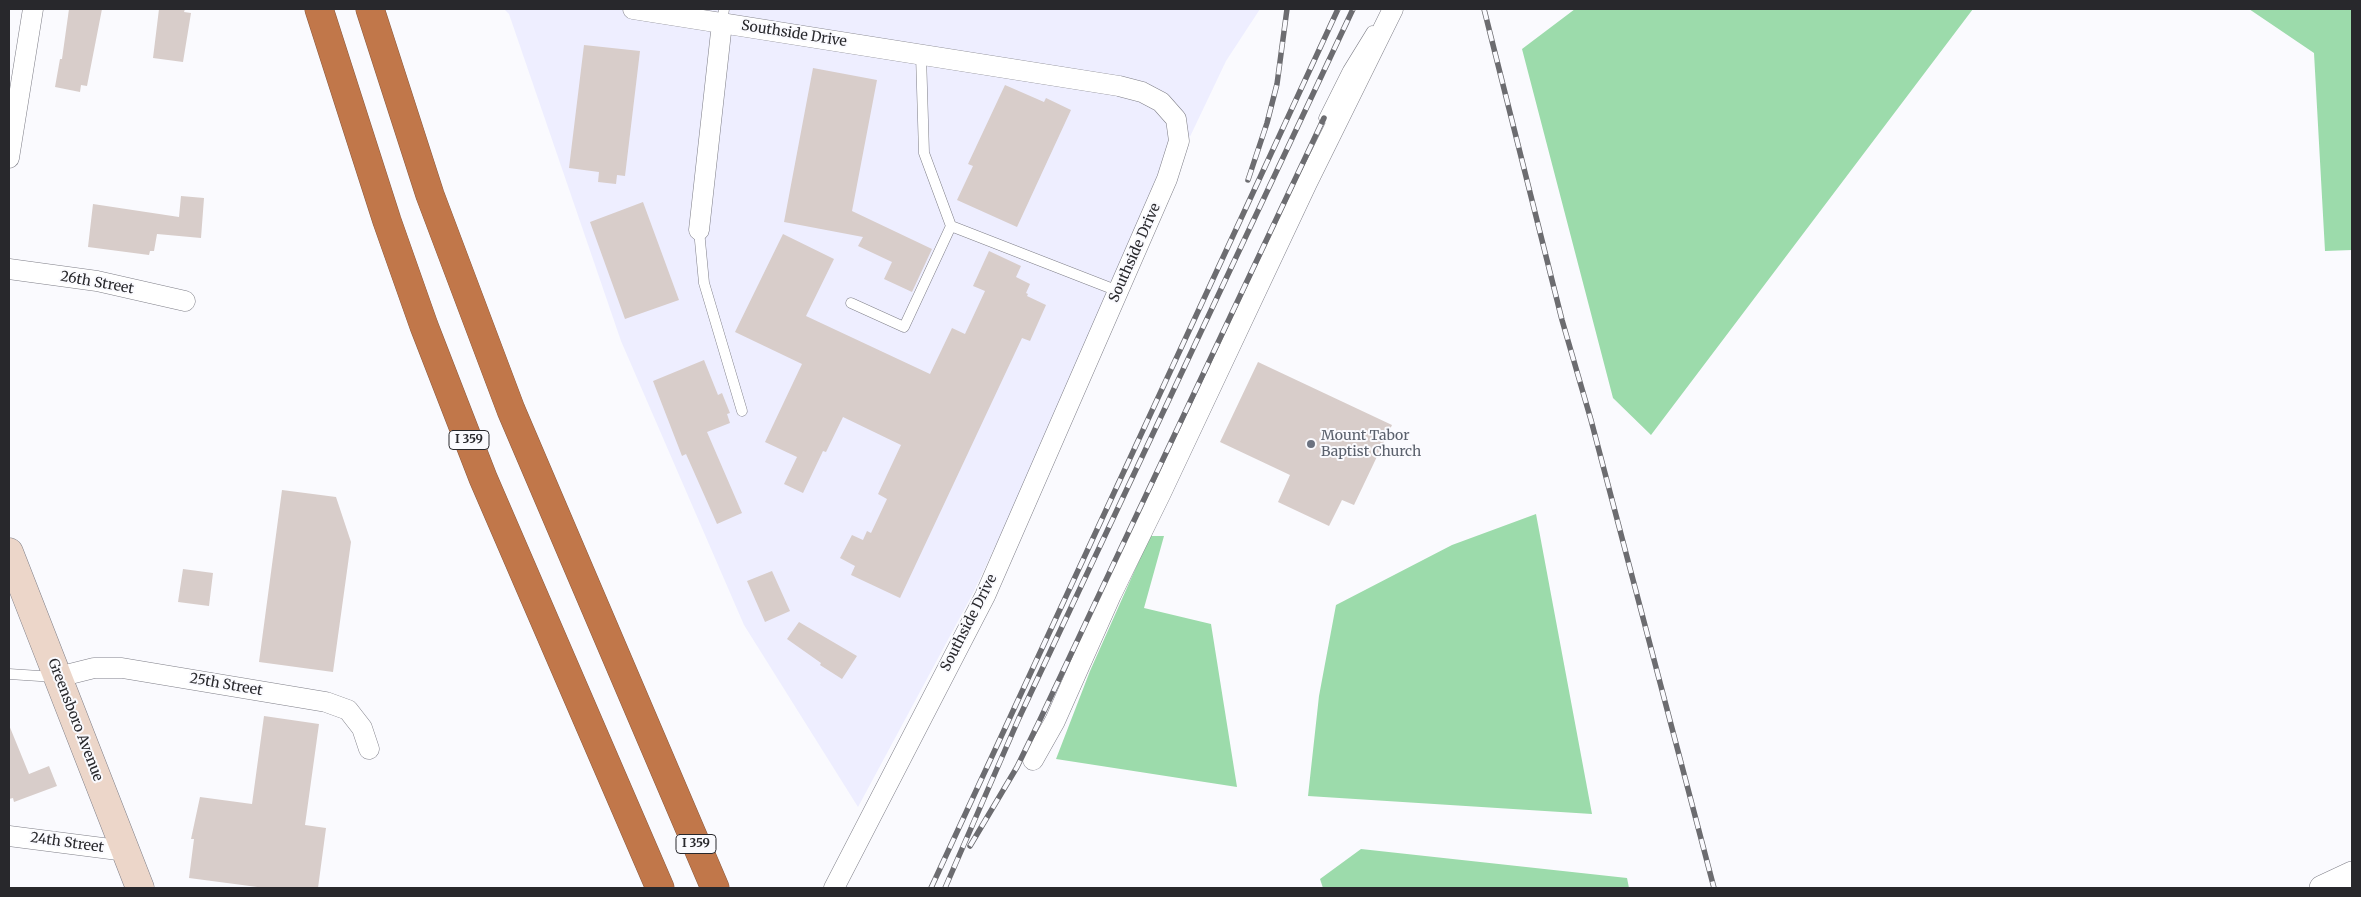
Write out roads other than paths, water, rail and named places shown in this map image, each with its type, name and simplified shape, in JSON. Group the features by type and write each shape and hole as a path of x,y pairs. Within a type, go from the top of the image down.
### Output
{"highway":[{"name":"I 359","path":"319,9 387,222 431,344 483,478 660,888"},
{"name":"I 359","path":"370,9 430,195 511,410 715,888"}],"main road":[{"name":"Greensboro Avenue","path":"9,552 140,888"}],"street":[{"path":"9,158 33,9"},
{"name":"Southside Drive","path":"633,9 723,16 921,55 1119,86 1142,92 1162,102 1176,118 1179,141 1174,160 985,596 834,888"},
{"path":"1033,760 1055,721 1111,595 1307,183 1393,9"},
{"path":"699,230 723,16"},
{"name":"26th Street","path":"9,269 97,281 185,301"},
{"name":"25th Street","path":"58,677 94,668 122,668 326,702 348,710 362,728 369,749"},
{"name":"24th Street","path":"9,836 126,851"},
{"path":"2322,888 2352,874"}],"lane":[{"path":"1324,118 1348,70 1386,9"},
{"path":"851,303 904,327 951,226 924,153 921,55"},
{"path":"951,226 1118,291"},
{"path":"699,230 704,283 742,411"},
{"path":"9,674 58,677"}],"railway":[{"path":"1248,180 1267,123 1277,84 1287,9"},
{"path":"931,888 1338,9"},
{"path":"945,888 1019,718 1353,9"},
{"path":"1484,9 1562,320 1591,420 1714,888"},
{"path":"970,846 1017,767 1038,724 1324,118"}],"place":[{"name":"Mount Tabor Baptist Church","path":"1311,444"}]}
